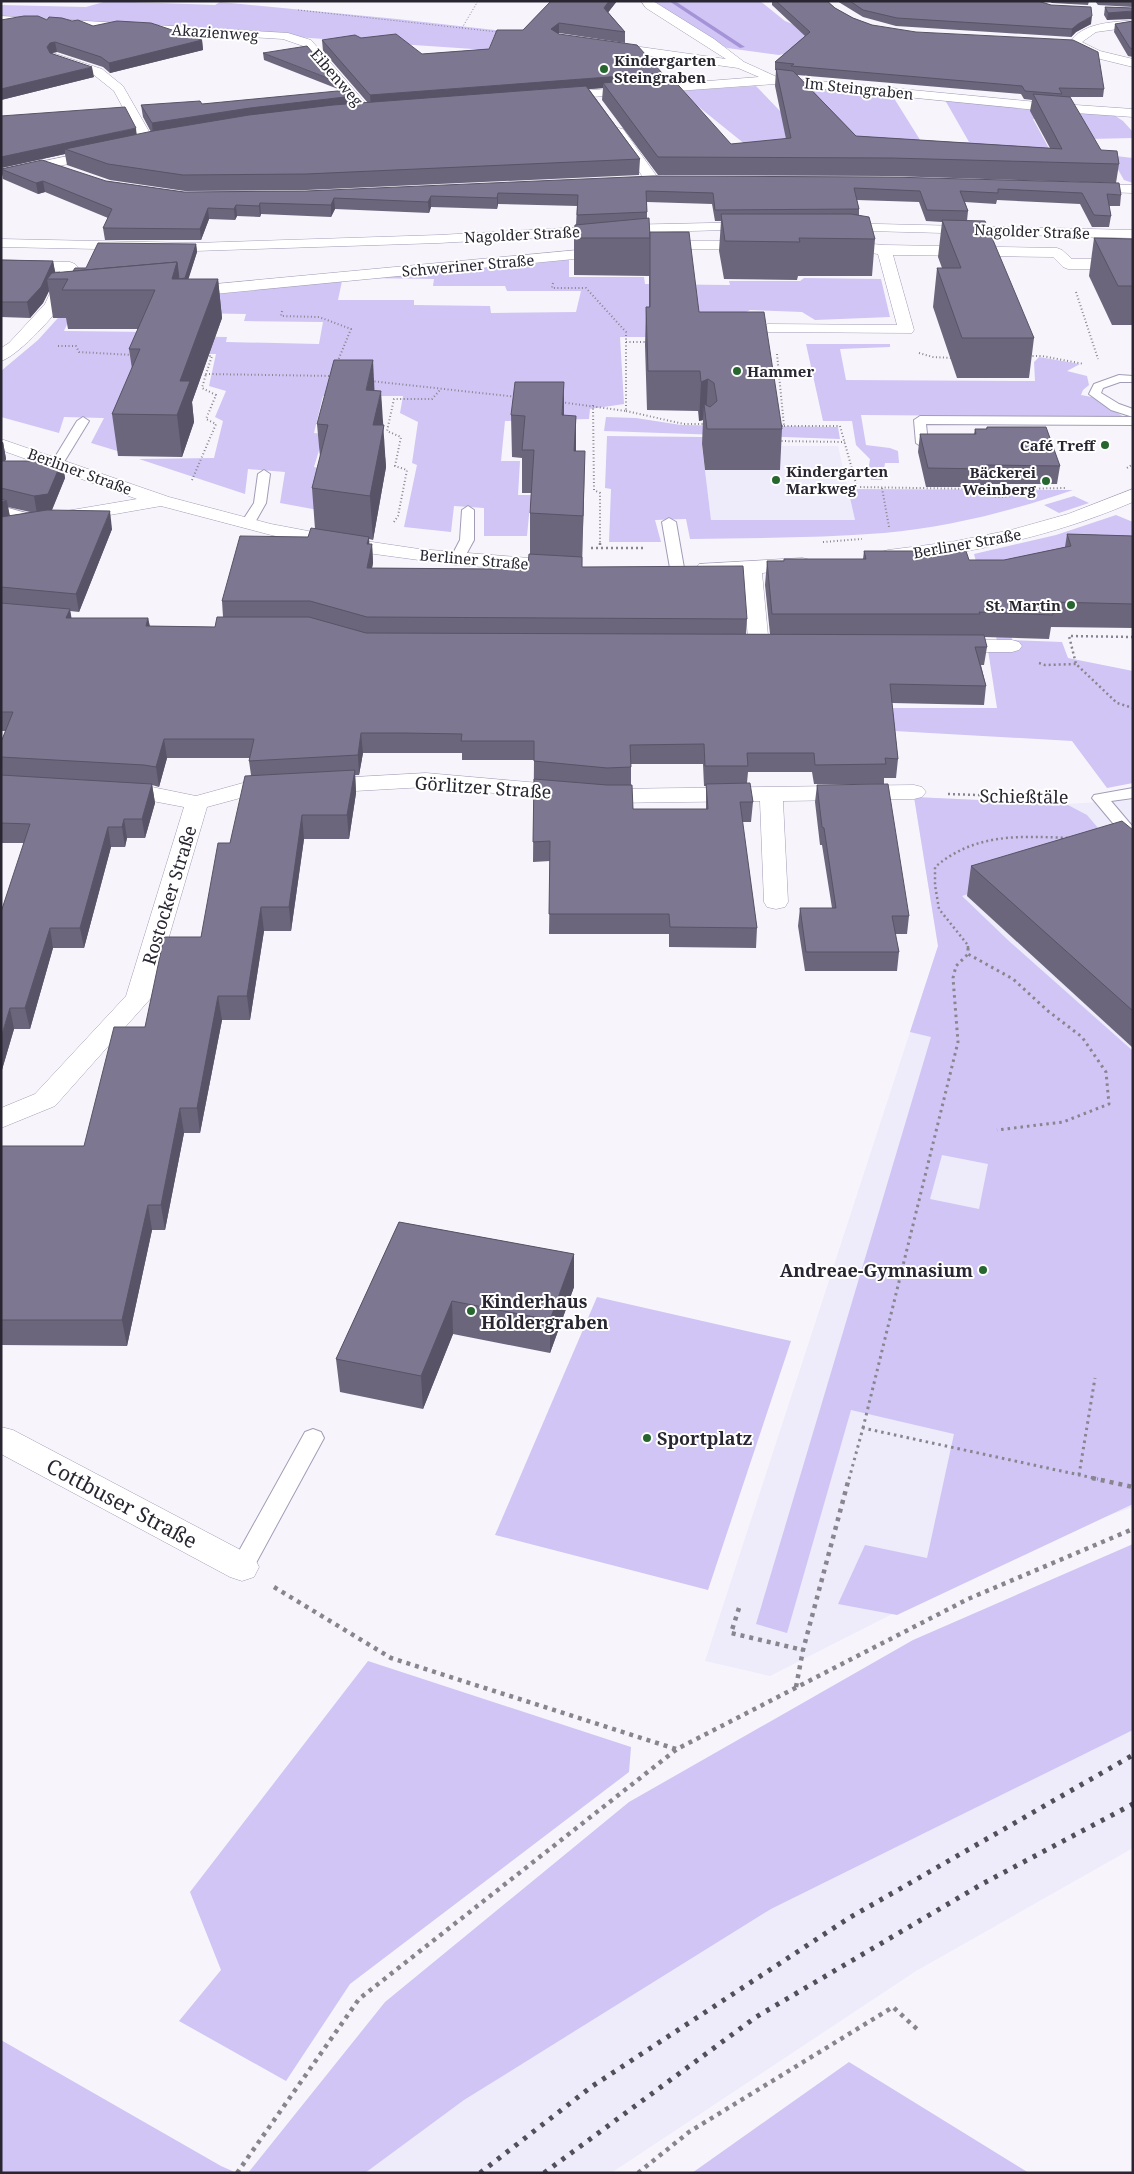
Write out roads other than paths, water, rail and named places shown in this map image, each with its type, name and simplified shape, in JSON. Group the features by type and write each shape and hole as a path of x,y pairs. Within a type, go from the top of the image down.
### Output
{"street":[{"path":"647,1 650,6 710,42 741,65"},
{"name":"Akazienweg","path":"1,19 284,36 307,43"},
{"path":"1133,23 1099,28 1079,36 1070,43 1096,54 1133,63"},
{"name":"Eibenweg","path":"307,43 372,112 348,114"},
{"name":"Im Steingraben","path":"594,44 741,65 775,80 1047,107 1133,113"},
{"path":"56,58 98,72 119,89 148,142"},
{"path":"542,98 775,80"},
{"path":"590,94 658,181 633,182"},
{"path":"1,174 111,151"},
{"path":"46,166 73,174"},
{"path":"1064,187 1133,189"},
{"name":"Nagolder Straße","path":"1,243 195,247 438,239 620,229 772,226"},
{"name":"Nagolder Straße","path":"819,226 1133,234"},
{"path":"642,249 692,245 768,245"},
{"path":"824,245 848,245 884,250 1057,253 1068,264 1116,264"},
{"path":"768,329 906,330 884,250"},
{"name":"Schweriner Straße","path":"165,294 624,251"},
{"path":"1,265 70,267 52,306 15,346 1,356"},
{"path":"52,306 71,304"},
{"name":"Berliner Straße","path":"1,444 58,462 161,501 248,524 322,540 457,559 584,568"},
{"name":"Berliner Straße","path":"865,559 982,542 1054,526 1133,495"},
{"path":"1,528 161,501"},
{"path":"668,568 752,568 826,562"},
{"path":"710,645 769,646 752,568"},
{"path":"934,646 1012,646"},
{"name":"Görlitzer Straße","path":"196,803 243,790 426,780 607,796 914,792"},
{"name":"Rostocker Straße","path":"1,1119 45,1100 138,998 196,803 147,792 98,790"},
{"path":"771,795 776,902"},
{"name":"Cottbuser Straße","path":"1,1439 242,1567"}],"lane":[{"path":"1133,379 1119,378 1098,386 1095,394 1115,407 1133,413"},
{"path":"922,443 920,420 1133,421"},
{"path":"1018,420 1023,435"},
{"path":"58,462 83,421"},
{"path":"248,524 260,503 264,474"},
{"path":"1,510 39,521"},
{"path":"457,559 467,540 468,510"},
{"path":"668,568 674,548 669,522"},
{"path":"1132,837 1100,798 1133,793"},
{"path":"242,1567 313,1438"}],"waterway":[{"path":"671,1 742,47"}],"railway":[{"path":"480,2173 591,2087 849,1918 1133,1755"},
{"path":"544,2173 756,2017 982,1884 1133,1804"}],"place":[{"name":"Kindergarten Steingraben","path":"604,69"},
{"name":"Hammer","path":"737,371"},
{"name":"Café Treff","path":"1105,445"},
{"name":"Kindergarten Markweg","path":"776,480"},
{"name":"Bäckerei Weinberg","path":"1046,481"},
{"name":"St. Martin","path":"1071,605"},
{"name":"Andreae-Gymnasium","path":"983,1270"},
{"name":"Kinderhaus Holdergraben","path":"471,1311"},
{"name":"Sportplatz","path":"647,1438"}]}
